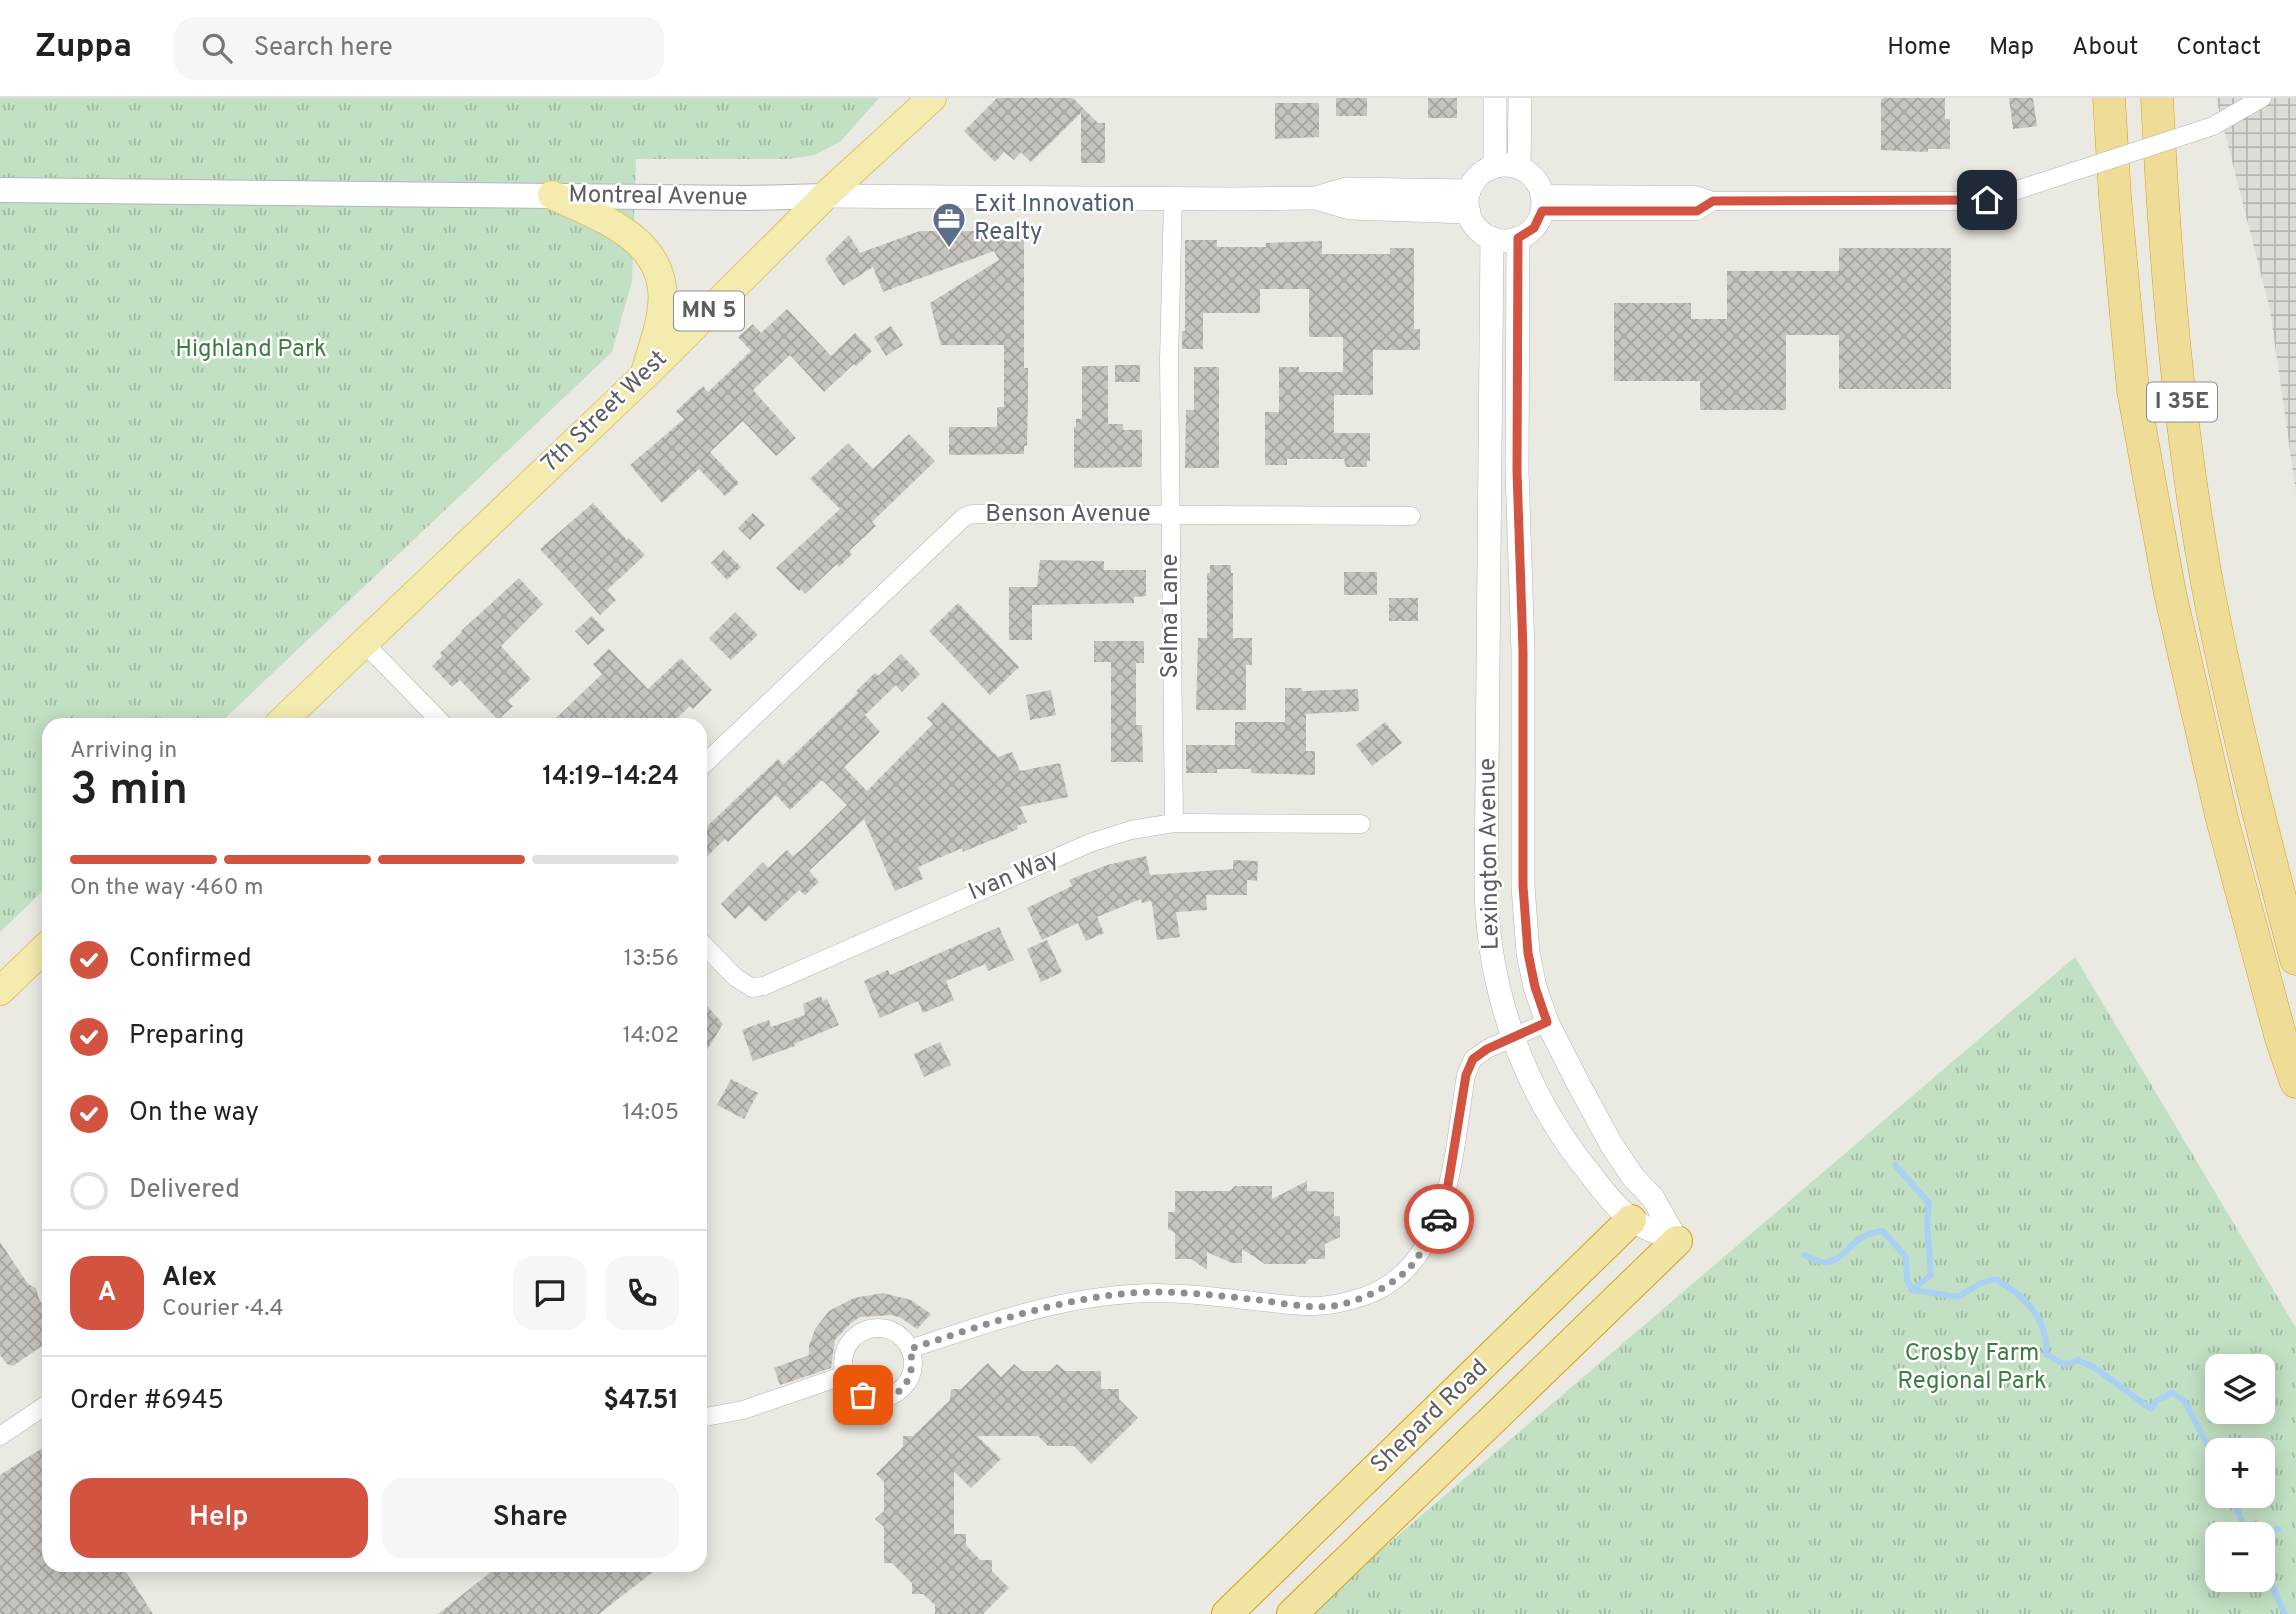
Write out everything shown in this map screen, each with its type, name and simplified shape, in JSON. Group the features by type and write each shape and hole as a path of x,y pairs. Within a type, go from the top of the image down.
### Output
{"highway":[{"path":"2086,98 2127,326"},
{"name":"I 35E","path":"2109,98 2115,197 2133,390 2170,593 2222,819 2281,1038 2296,1082"},
{"name":"I 35E","path":"2157,98 2162,204 2183,412 2208,585 2255,802 2296,959"},
{"name":"Shepard Road","path":"1227,1614 1631,1220"},
{"name":"Shepard Road","path":"1292,1614 1676,1241"}],"main road":[{"name":"7th Street West","path":"285,718 644,376 825,196 932,98"},
{"name":"Montreal Avenue","path":"0,190 749,198 825,196"},
{"path":"552,195 607,220 645,246 654,259 661,285 662,314 644,376"},
{"path":"0,990 42,951"}],"street":[{"path":"1495,98 1495,166"},
{"path":"1519,167 1520,98"},
{"path":"1542,202 1697,211 1713,201 1984,201 2213,127 2262,98"},
{"path":"1495,166 1519,167 1530,173 1537,183 1542,202 1534,228 1511,240 1492,238 1476,227 1469,202 1475,180 1484,171 1495,166"},
{"name":"Montreal Avenue","path":"825,196 1316,198 1350,208 1469,202"},
{"name":"Selma Lane","path":"1172,198 1169,360 1174,823"},
{"name":"Lexington Avenue","path":"1492,238 1486,925 1494,971 1513,1036 1557,1130 1610,1199 1631,1220 1676,1241"},
{"name":"Lexington Avenue","path":"1518,238 1517,471 1523,651 1523,886 1528,953 1535,987 1547,1022 1611,1144 1633,1177 1653,1198 1676,1241"},
{"name":"Benson Avenue","path":"707,761 964,517 972,514 1411,516"},
{"path":"364,643 437,718"},
{"name":"Ivan Way","path":"707,948 735,977 752,988 764,986 1090,843 1131,830 1174,823 1361,824"},
{"path":"910,1349 1034,1310 1123,1294 1159,1293 1305,1306 1334,1306 1378,1291 1405,1272 1422,1252 1439,1219 1448,1185 1466,1075 1473,1059 1513,1036 1547,1022"},
{"path":"868,1330 888,1330 898,1335 910,1349 913,1361 907,1383 890,1396 870,1398 863,1395 853,1388 845,1375 845,1352 857,1335 868,1330"},
{"path":"707,1417 743,1410 845,1375"},
{"path":"0,1436 42,1408"}],"shaded area":[{"path":"2216,98 2296,98 2296,493 2270,310"}],"green space":[{"name":"Highland Park","path":"0,98 879,98 841,141 815,155 788,159 636,159 632,281 612,352 225,718 42,718 42,892 0,932"},
{"name":"Crosby Farm Regional Park","path":"2075,957 2296,1328 2296,1614 1306,1614"}],"building":[{"path":"997,98 1073,98 1098,123 1105,123 1105,163 1081,163 1081,113 1031,162 1021,152 1014,160 1004,152 995,162 964,131"},
{"path":"1336,98 1367,98 1367,116 1336,116"},
{"path":"1428,98 1457,98 1457,118 1428,118"},
{"path":"1883,98 1945,98 1945,119 1950,119 1950,149 1928,149 1928,152 1881,150"},
{"path":"2009,98 2033,98 2037,126 2013,129"},
{"path":"1275,103 1319,103 1319,137 1275,139"},
{"path":"920,231 1024,231 1024,368 1028,368 1028,398 1027,446 1024,446 1024,454 949,455 949,427 997,427 997,407 1004,407 1004,345 941,345 930,303 999,260 994,251 883,292 873,267 843,286 825,259 849,235 860,253"},
{"path":"1185,240 1217,240 1217,247 1266,247 1266,243 1322,241 1322,254 1390,254 1390,248 1414,248 1414,329 1420,329 1420,350 1373,350 1373,395 1334,395 1334,433 1370,433 1370,461 1367,461 1367,467 1346,467 1344,459 1287,459 1287,465 1265,465 1265,412 1279,412 1279,367 1299,367 1299,372 1343,372 1343,337 1309,337 1309,289 1260,289 1260,313 1203,313 1203,349 1182,349 1182,331 1185,331"},
{"path":"1839,248 1951,248 1951,389 1839,389 1839,335 1786,335 1786,410 1700,410 1700,381 1614,381 1614,303 1691,303 1691,319 1727,319 1727,271 1839,271"},
{"path":"787,309 831,356 855,333 872,351 824,392 790,355 753,390 796,438 776,456 743,421 710,452 739,483 725,496 699,469 662,503 630,465 684,419 676,411 703,386 708,392 751,351 738,337 753,324 761,333"},
{"path":"891,326 903,345 886,356 874,337"},
{"path":"1115,365 1140,365 1140,382 1115,382"},
{"path":"1082,366 1108,366 1108,424 1123,424 1123,430 1142,430 1142,467 1074,468 1074,427 1076,419 1082,419"},
{"path":"1194,367 1219,367 1219,468 1185,468 1186,410 1194,410"},
{"path":"909,434 935,461 872,522 876,526 849,551 852,554 839,567 837,564 805,594 801,589 799,591 776,568 840,509 810,479 848,443 873,469"},
{"path":"593,503 627,540 629,538 645,555 607,590 616,600 600,615 540,549"},
{"path":"753,513 765,525 750,540 738,528"},
{"path":"724,550 741,567 727,580 711,563"},
{"path":"1040,560 1104,561 1104,570 1146,570 1146,596 1134,597 1134,603 1032,605 1032,640 1009,640 1009,587 1037,587"},
{"path":"1210,565 1231,565 1233,638 1252,638 1252,665 1246,665 1246,710 1196,710 1198,638 1207,638 1207,573 1210,573"},
{"path":"1344,572 1377,572 1377,595 1344,595"},
{"path":"519,578 543,604 501,646 531,679 508,701 513,706 500,718 496,718 460,680 452,687 432,666 442,656 440,653"},
{"path":"1389,598 1418,598 1418,621 1389,621"},
{"path":"958,603 1019,667 990,695 929,631"},
{"path":"735,612 758,635 731,660 709,638"},
{"path":"592,616 605,630 588,645 575,631"},
{"path":"1094,641 1144,641 1144,663 1136,663 1136,725 1142,725 1143,762 1111,762 1111,662 1094,662"},
{"path":"609,649 648,689 681,658 712,690 693,709 690,706 677,718 556,718 602,674 593,664"},
{"path":"901,654 920,674 902,692 896,685 865,715 880,732 844,767 867,791 933,724 927,718 943,702 998,757 1012,752 1020,771 1060,763 1068,797 1020,807 1027,822 1017,826 1018,829 963,852 962,848 918,867 923,879 895,891 864,819 809,871 819,882 805,895 799,890 765,922 749,906 735,919 721,904 763,862 768,868 787,850 793,856 847,805 822,780 790,810 776,795 728,842 725,839 707,856 707,826 778,759 783,765 858,693 856,691 875,673 878,676"},
{"path":"1285,688 1302,688 1302,691 1358,689 1359,711 1306,714 1306,751 1315,751 1315,775 1251,773 1251,769 1186,773 1186,745 1235,745 1235,722 1285,722"},
{"path":"1051,690 1056,715 1030,720 1026,695"},
{"path":"1385,722 1402,743 1372,766 1356,745"},
{"path":"1146,856 1150,875 1233,869 1233,860 1258,861 1257,881 1247,880 1247,895 1206,895 1207,910 1176,912 1180,937 1157,940 1152,903 1142,903 1141,899 1097,917 1104,933 1086,941 1078,923 1042,940 1027,908 1072,886 1069,880 1107,865"},
{"path":"999,927 1014,960 988,971 985,964 946,981 954,1000 923,1013 918,1001 880,1018 864,981 888,970 890,975"},
{"path":"1047,940 1062,972 1041,982 1027,949"},
{"path":"821,996 823,1001 827,999 839,1025 794,1044 795,1046 753,1061 742,1030 769,1020 771,1027 805,1015 803,1004"},
{"path":"707,1006 723,1024 707,1050"},
{"path":"940,1042 951,1065 924,1077 914,1054"},
{"path":"731,1079 758,1093 744,1119 717,1105"},
{"path":"1307,1181 1307,1191 1334,1192 1334,1216 1340,1216 1340,1237 1325,1244 1325,1259 1309,1259 1305,1264 1265,1264 1242,1249 1242,1263 1232,1263 1207,1252 1207,1270 1191,1259 1175,1259 1175,1233 1168,1229 1168,1212 1175,1212 1175,1191 1230,1191 1235,1186 1272,1186 1272,1199"},
{"path":"0,1242 28,1284 36,1288 42,1304 42,1346 13,1366 7,1364 0,1355"},
{"path":"883,1293 911,1300 931,1314 917,1329 892,1315 860,1317 835,1340 831,1368 780,1385 774,1368 809,1355 815,1329 829,1311 854,1298"},
{"path":"988,1363 1001,1377 1014,1364 1022,1371 1050,1371 1057,1364 1065,1371 1101,1371 1101,1389 1119,1389 1119,1399 1138,1418 1091,1464 1074,1446 1048,1446 1038,1436 977,1436 1001,1459 971,1488 954,1471 954,1534 966,1534 966,1545 980,1560 992,1560 992,1571 1009,1588 983,1614 935,1614 935,1605 923,1594 912,1594 912,1583 892,1563 884,1563 884,1527 875,1519 884,1511 884,1482 876,1474 903,1447 903,1436 913,1436 950,1400 951,1389 961,1389"},
{"path":"42,1448 42,1572 126,1572 153,1614 0,1614 0,1475"},
{"path":"491,1572 653,1572 599,1614 438,1614"}],"waterway":[{"path":"1895,1165 1929,1203 1927,1224 1931,1275 1912,1290"},
{"path":"1804,1255 1821,1262 1834,1260 1863,1237 1883,1231 1906,1257 1907,1280 1912,1290 1958,1297 1979,1284 1995,1279 2024,1300 2039,1319 2046,1341 2046,1354 2065,1365 2078,1360 2095,1368 2151,1409 2157,1400 2172,1393 2184,1400 2205,1441"},
{"path":"2237,1508 2242,1522"},
{"path":"2275,1592 2285,1614"}],"way so far":[{"path":"863,1395 883,1398 901,1390 912,1371 910,1349 1005,1318 1075,1301 1123,1294 1159,1293 1305,1306 1334,1306 1378,1291 1405,1272 1422,1252 1439,1219"}],"place":[{"name":"Exit Innovation Realty","path":"949,249"}],"route":[{"path":"1439,1219 1448,1185 1466,1075 1473,1059 1487,1049 1547,1022 1535,987 1524,921 1523,651 1517,471 1518,238 1534,228 1542,211 1697,211 1713,201 1987,200"}]}
